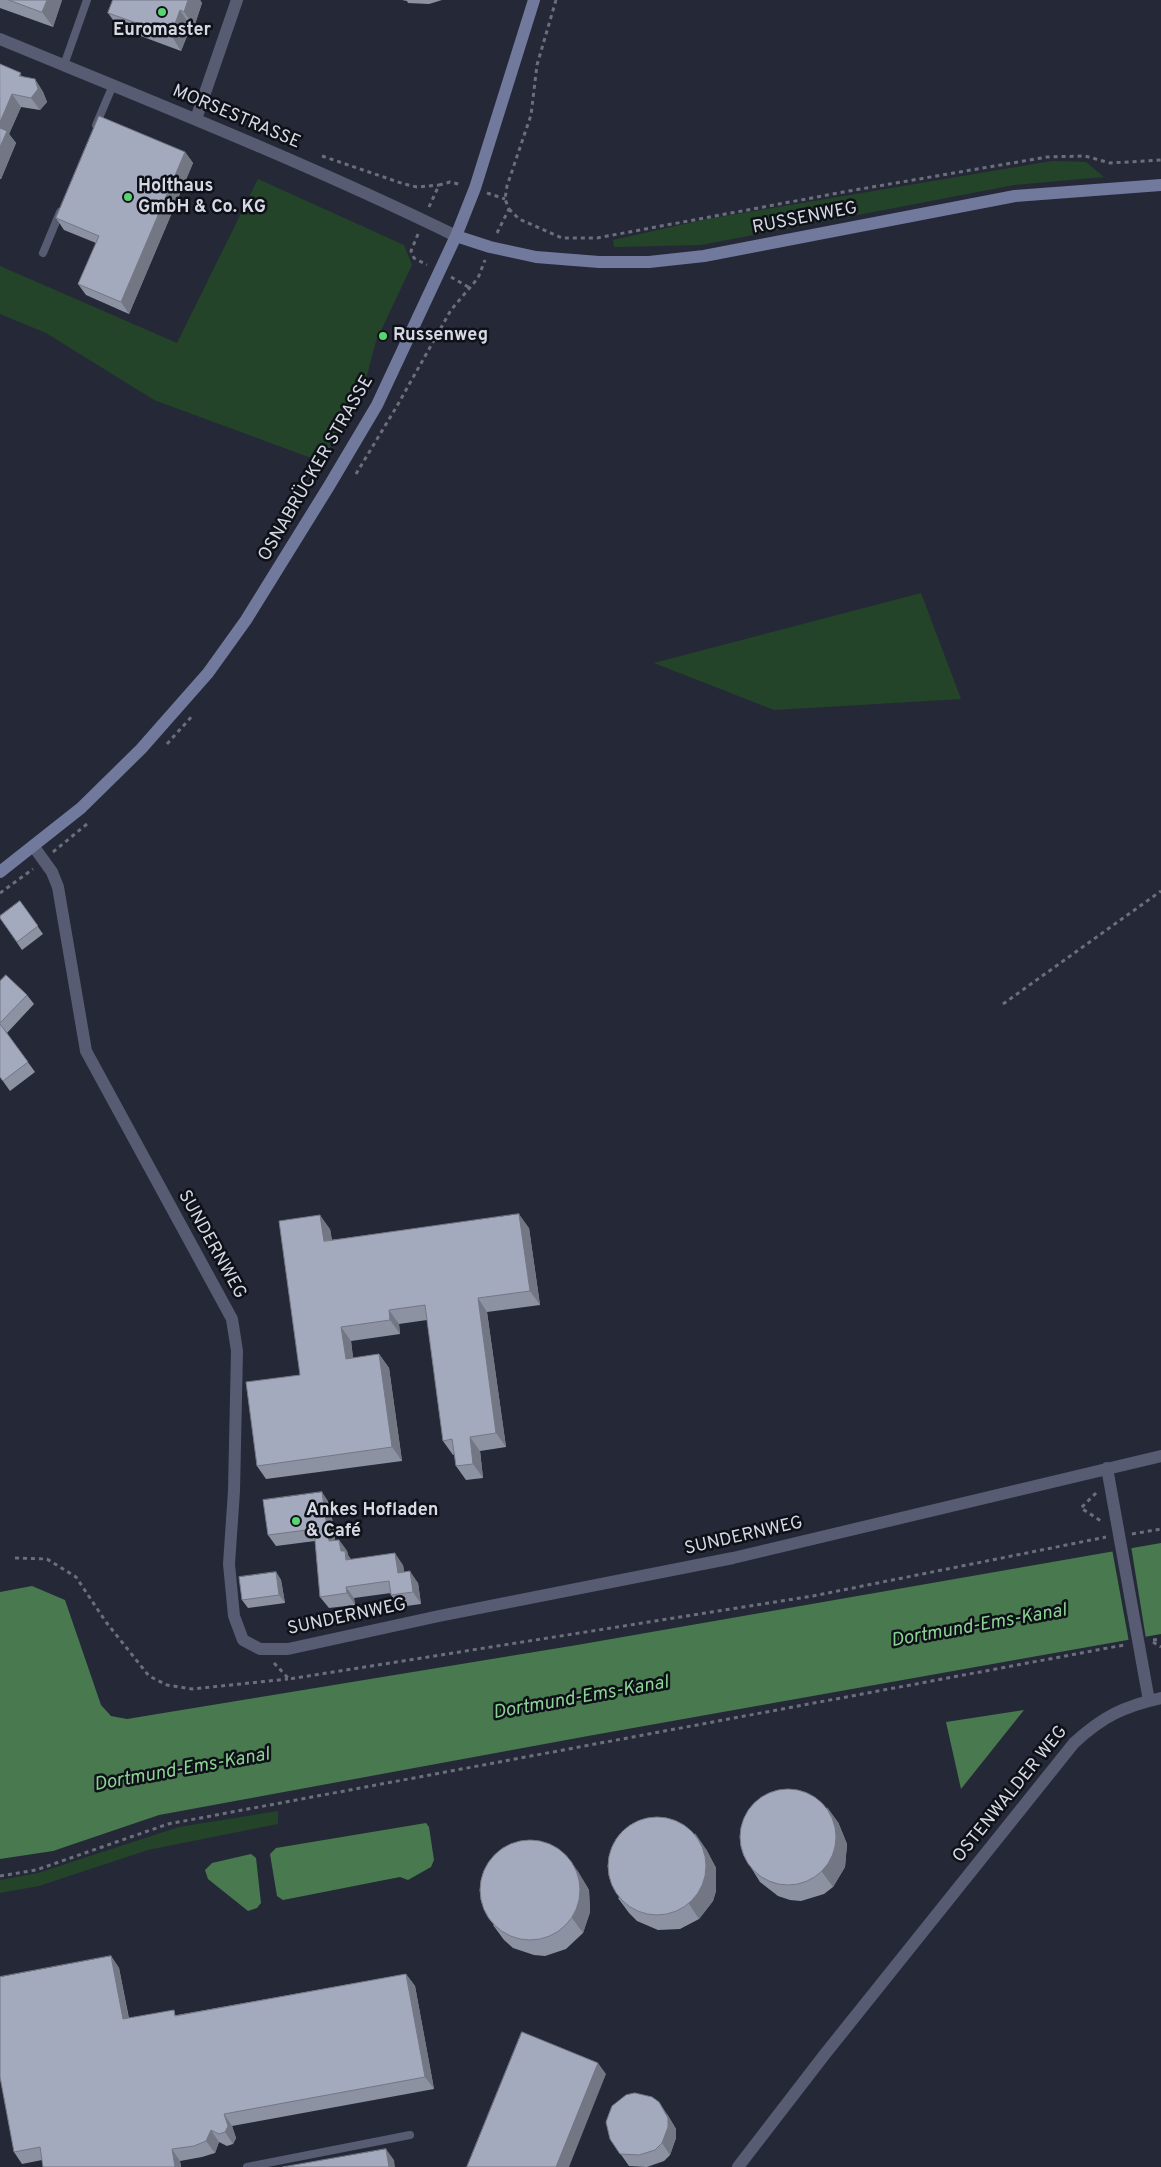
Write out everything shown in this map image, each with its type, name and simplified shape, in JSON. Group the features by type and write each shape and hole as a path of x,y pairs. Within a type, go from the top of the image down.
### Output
{"main road":[{"name":"OSNABRÜCKER STRASSE","path":"0,872 34,847 80,808 141,749 208,673 246,620 329,486 377,405 456,236 475,188 534,0"},
{"name":"RUSSENWEG","path":"456,236 490,248 536,257 599,262 649,262 704,256 1015,196 1161,185"}],"street":[{"path":"196,119 237,0"},
{"name":"MORSESTRASSE","path":"0,39 196,119 396,206 456,236"},
{"name":"SUNDERNWEG","path":"34,847 52,872 58,887 86,1051 232,1319 237,1351 234,1491 228,1564 234,1616 243,1640 260,1649 288,1649 439,1616 734,1558 1107,1468"},
{"path":"1107,1468 1161,1456"},
{"name":"OSTENWALDER WEG","path":"738,2167 824,2054 1074,1743 1091,1727 1109,1715 1130,1705 1155,1700 1134,1646 1116,1514 1107,1468"}],"lane":[{"path":"64,66 87,0"},
{"path":"95,130 113,86"},
{"path":"43,253 65,200"},
{"path":"247,2167 410,2135"}],"path":[{"path":"316,154 404,184 417,187 439,185"},
{"path":"508,209 519,219 532,226 562,238 596,238 849,191 1047,157 1085,156 1110,163 1161,160"},
{"path":"0,893 44,860"},
{"path":"1003,1004 1161,891"},
{"path":"1095,1493 1081,1508 1104,1522"},
{"path":"1124,1535 1161,1529"},
{"path":"1105,1530 1106,1537"},
{"path":"16,1558 47,1559 76,1577 106,1622 149,1676 167,1684 192,1689 289,1679 813,1596 1115,1536"},
{"path":"1150,1640 1161,1639"},
{"path":"0,1876 36,1870 168,1824 1134,1646"},
{"path":"260,1649 289,1679"}],"shaded area":[{"path":"1052,161 1086,162 1104,177 1014,185 701,245 614,247 613,240 707,219"},
{"path":"258,179 404,245 412,265 376,341 365,383 322,462 154,400 46,333 0,314 0,266 177,343"},
{"path":"921,593 961,699 774,710 654,663"},
{"path":"278,1811 278,1824 148,1850 39,1886 0,1893 0,1880 38,1873 179,1827"}],"water":[{"name":"Dortmund-Ems-Kanal","path":"1161,1543 1161,1634 159,1815 53,1851 0,1859 0,1592 32,1586 65,1600 101,1705 111,1716 127,1719 577,1645"},
{"path":"1024,1710 961,1789 946,1722"},
{"path":"426,1823 429,1827 434,1860 431,1867 408,1880 400,1877 283,1900 277,1896 270,1854 276,1848"},
{"path":"251,1854 256,1858 261,1903 257,1908 248,1911 208,1879 205,1870 212,1863"}],"pier":[{"path":"1131,1546 1146,1639 1129,1642 1112,1549"}],"building":[{"path":"9,0 47,0 42,12"},
{"path":"113,0 188,0 184,12 180,10 171,35 108,13"},
{"path":"0,64 21,73 19,76 35,79 38,89 31,98 12,94 0,122"},
{"name":"Holthaus GmbH & Co. KG","path":"99,116 185,152 121,302 78,284 99,236 56,218"},
{"path":"0,128 7,131 0,147"},
{"path":"20,901 38,926 17,942 0,916"},
{"path":"6,975 27,995 0,1023 0,981"},
{"path":"0,1024 28,1062 3,1081 0,1077"},
{"path":"519,1214 530,1291 478,1298 496,1433 470,1437 473,1464 456,1466 452,1439 443,1441 425,1305 389,1310 390,1320 341,1327 346,1359 379,1354 392,1447 257,1466 246,1382 300,1375 279,1221 320,1215 324,1241"},
{"path":"322,1492 329,1541 339,1540 341,1551 345,1551 346,1560 395,1553 398,1573 410,1571 413,1592 391,1595 389,1581 346,1587 347,1593 320,1597 314,1529 268,1535 263,1500"},
{"path":"276,1572 279,1595 242,1600 239,1577"},
{"path":"788,1789 806,1793 822,1803 832,1819 836,1837 832,1855 822,1871 806,1881 788,1885 770,1881 754,1871 744,1855 740,1837 744,1819 754,1803 770,1793"},
{"path":"657,1817 676,1821 692,1831 702,1847 706,1866 702,1885 692,1901 676,1911 657,1915 638,1911 622,1901 612,1885 608,1866 612,1847 622,1831 638,1821"},
{"path":"530,1840 549,1844 565,1855 576,1871 580,1890 576,1909 565,1925 549,1936 530,1940 511,1936 495,1925 484,1909 480,1890 484,1871 495,1855 511,1844"},
{"path":"111,1956 123,2019 174,2010 175,2016 406,1974 425,2077 224,2114 228,2126 225,2132 219,2134 211,2130 206,2141 194,2146 172,2149 175,2167 43,2167 40,2147 14,2152 0,2077 0,1977"},
{"path":"522,2032 598,2063 556,2167 467,2167"},
{"path":"635,2093 652,2097 659,2102 668,2118 668,2127 662,2143 655,2150 639,2155 620,2154 610,2139 606,2122 612,2106 626,2095"},
{"path":"386,2149 389,2167 283,2167"}],"place":[{"name":"Euromaster","path":"162,12"},
{"name":"Holthaus GmbH & Co. KG","path":"128,197"},
{"name":"Russenweg","path":"383,336"},
{"name":"Ankes Hofladen & Café","path":"296,1521"}]}
